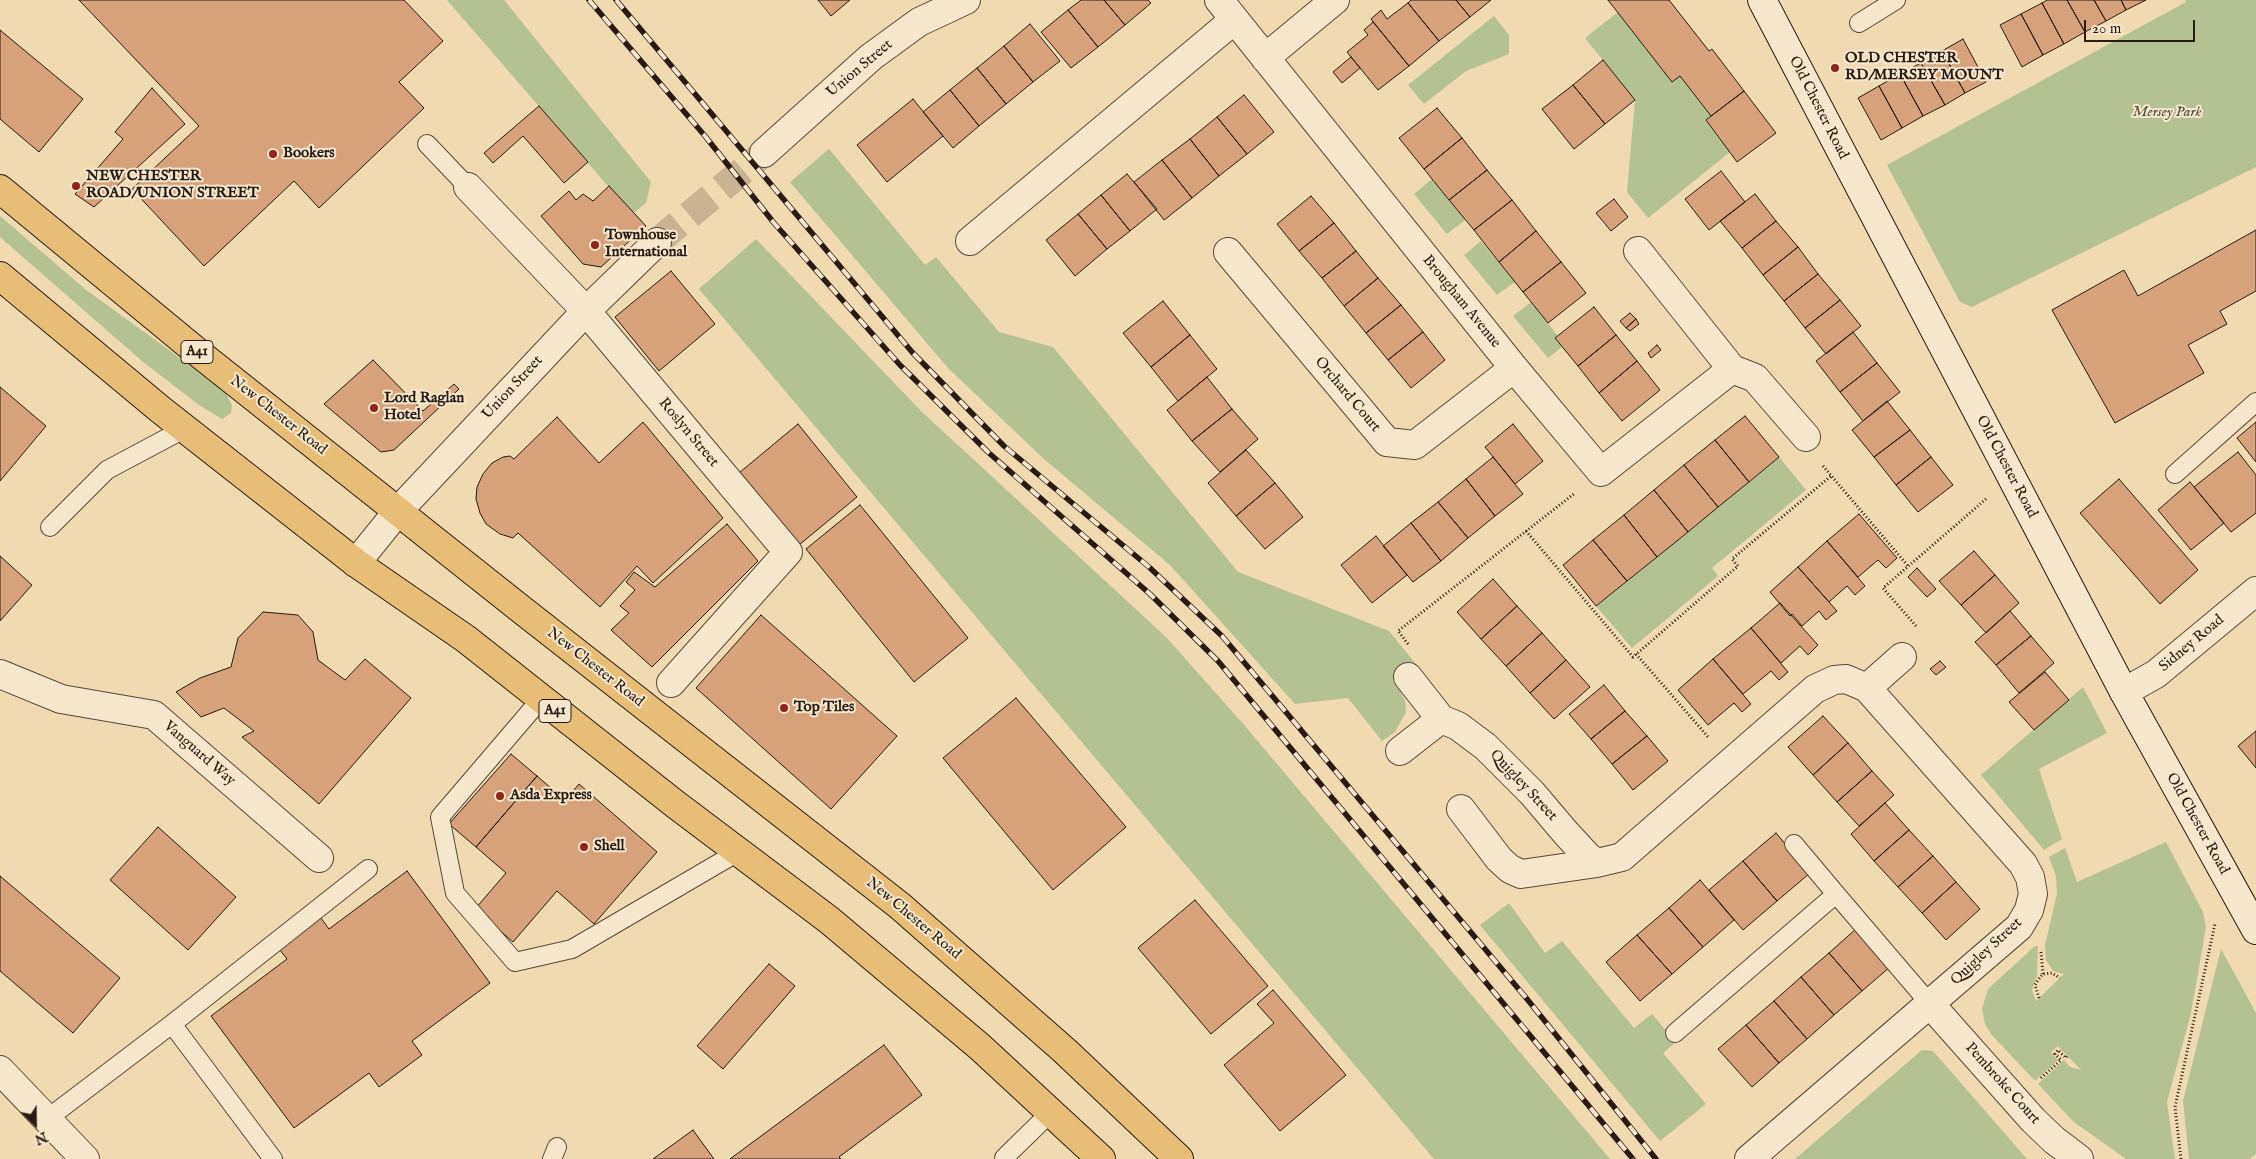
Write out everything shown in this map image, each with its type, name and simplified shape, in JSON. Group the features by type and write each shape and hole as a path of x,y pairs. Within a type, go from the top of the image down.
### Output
{"highway":[{"name":"New Chester Road","path":"0,189 201,355 900,906 1065,1051 1179,1159"},
{"name":"A41","path":"0,276 184,429 356,563 466,639 540,700 829,920 980,1047 1101,1159"}],"street":[{"name":"Union Street","path":"764,153 871,57 919,22 966,0"},
{"path":"1265,58 1335,0"},
{"name":"Old Chester Road","path":"1762,0 2124,692 2256,930"},
{"path":"970,241 1226,10"},
{"name":"Brougham Avenue","path":"1226,10 1514,368 1601,472"},
{"name":"Roslyn Street","path":"468,187 586,312 788,552 671,683"},
{"name":"Union Street","path":"356,563 398,511 586,312 657,242"},
{"name":"Orchard Court","path":"1228,252 1387,442 1415,445 1514,368"},
{"path":"1638,252 1732,369 1755,378 1806,437"},
{"path":"1601,472 1732,369"},
{"name":"Sidney Road","path":"2124,692 2156,674 2256,591"},
{"path":"1867,688 1902,656"},
{"name":"Vanguard Way","path":"0,674 61,699 154,715 320,858"},
{"name":"Quigley Street","path":"1408,677 1441,719 1458,726 1486,747 1532,793 1564,832 1588,857 1597,863"},
{"name":"Quigley Street","path":"1461,810 1499,859 1521,874 1597,863 1622,857 1730,762 1824,684 1834,680 1846,679 1867,688 2023,864 2030,876 2033,894 2029,910 2019,927 1749,1159"},
{"path":"1400,751 1441,719"},
{"name":"Pembroke Court","path":"1930,1004 2016,1101 2054,1140 2079,1159"},
{"path":"0,1070 86,1159"}],"lane":[{"path":"1859,23 1896,0"},
{"path":"427,144 468,187"},
{"path":"2174,474 2256,402"},
{"path":"50,527 107,470 184,429"},
{"path":"540,700 440,817 455,893 515,962 572,949 738,852"},
{"path":"1794,844 1930,1004"},
{"path":"47,1119 172,1024 368,868"},
{"path":"1675,1034 1836,894"},
{"path":"172,1024 273,1159"},
{"path":"1004,1158 1050,1113"}],"path":[{"path":"1806,437 1813,455 1908,566"},
{"path":"1408,677 1424,665 1398,631 1601,472"},
{"path":"1526,531 1633,657 1738,566 1732,559 1832,476"},
{"path":"1902,656 1924,636 1884,588 2012,477"},
{"path":"1636,654 1730,762"},
{"path":"2182,1159 2175,1107 2215,923"},
{"path":"2039,998 2035,985 2043,974 2052,973 2060,978"},
{"path":"2016,1101 2061,1060 2055,1054 2058,1050 2066,1058 2067,1056"}],"green space":[{"path":"447,0 504,0 651,182 646,203 632,214"},
{"name":"Mersey Park","path":"2185,0 2256,0 2256,167 1972,307 1960,302 1887,165 2186,2"},
{"path":"1618,12 1672,82 1680,76 1711,116 1706,121 1730,152 1648,218 1627,192 1635,100 1585,38"},
{"path":"1494,16 1509,35 1509,54 1466,71 1424,104 1408,85"},
{"path":"829,149 925,265 936,257 999,332 1053,347 1238,572 1389,631 1415,663 1393,680 1405,700 1406,712 1395,732 1382,741 1348,698 1295,704 1170,565 1044,459 948,368 790,182"},
{"path":"1432,179 1465,220 1447,234 1414,194"},
{"path":"0,216 85,289 224,390 232,405 231,413 222,419 199,405 142,361 0,237"},
{"path":"756,239 922,412 1166,637 1245,726 1610,1159 1434,1159 699,289"},
{"path":"1481,241 1515,282 1497,295 1464,255"},
{"path":"1531,302 1558,336 1555,338 1562,347 1548,358 1513,316"},
{"path":"1779,457 1806,490 1712,568 1718,576 1632,648 1596,606"},
{"path":"2083,687 2107,733 2039,769 2062,839 2044,850 1981,775"},
{"path":"2166,842 2203,912 2206,927 2191,1013 2167,1102 2175,1159 2126,1159 2074,1122 2038,1084 2064,1060 2070,1067 2081,1070 2058,1046 2051,1052 2058,1060 2035,1081 1991,1034 1985,1024 1982,1009 1988,989 2035,946 2038,946 2037,976 2032,990 2036,1001 2064,974 2053,971 2046,960 2045,945 2057,894 2056,876 2049,857 2065,848 2077,882"},
{"path":"1509,903 1545,953 1562,941 1634,1028 1652,1014 1676,1042 1663,1053 1706,1104 1660,1141 1480,925"},
{"path":"2221,949 2256,1013 2256,1154 2250,1159 2189,1159 2183,1101"},
{"path":"1922,1050 1933,1051 2027,1159 1795,1159"}],"building":[{"name":"Bookers","path":"79,0 404,0 443,41 399,82 424,108 319,208 294,181 204,266 132,189 199,126"},
{"path":"818,0 850,0 831,16"},
{"path":"1081,0 1104,0 1125,25 1098,47 1068,10"},
{"path":"1104,0 1148,0 1151,3 1125,25"},
{"path":"1411,0 1456,0 1470,17 1439,41 1408,3"},
{"path":"1456,0 1491,0 1470,17"},
{"path":"1608,0 1669,0 1709,51 1712,49 1744,91 1711,116 1680,76 1672,82"},
{"path":"2047,0 2067,0 2085,32 2064,44 2042,3"},
{"path":"2067,0 2094,0 2106,21 2085,32"},
{"path":"2094,0 2121,0 2126,10 2106,21"},
{"path":"2121,0 2146,0 2126,10"},
{"path":"1408,3 1439,41 1409,66 1371,19 1381,10 1387,19"},
{"path":"2042,3 2064,44 2043,55 2021,14"},
{"path":"1068,10 1098,47 1071,68 1041,32"},
{"path":"2021,14 2043,55 2022,67 2000,25"},
{"path":"1373,22 1409,66 1378,90 1347,52 1368,35 1364,30"},
{"path":"1030,24 1060,61 1033,82 1004,46"},
{"path":"0,30 83,99 39,152 0,119"},
{"path":"1963,39 1986,82 1965,93 1942,51"},
{"path":"1004,46 1033,82 1006,104 977,68"},
{"path":"1942,51 1965,93 1945,105 1921,63"},
{"path":"1351,57 1360,68 1342,83 1333,72"},
{"path":"1603,60 1635,100 1605,124 1573,85"},
{"path":"1921,63 1945,105 1923,116 1900,74"},
{"path":"977,68 1006,104 979,126 950,90"},
{"path":"1900,74 1923,116 1902,128 1879,86"},
{"path":"1573,85 1605,124 1574,149 1542,109"},
{"path":"1879,86 1902,128 1881,140 1858,98"},
{"path":"152,88 185,124 94,207 75,194 123,139 115,132"},
{"path":"950,90 979,126 953,148 923,112"},
{"path":"1744,91 1776,133 1737,162 1706,120"},
{"path":"1244,95 1274,132 1247,154 1217,117"},
{"path":"913,99 943,136 887,182 857,145"},
{"path":"539,106 588,162 564,183 523,136 493,163 484,153"},
{"path":"1437,108 1462,138 1424,169 1399,138"},
{"path":"1217,117 1247,154 1219,176 1190,139"},
{"path":"1462,138 1487,170 1449,200 1424,169"},
{"path":"1190,139 1219,176 1192,198 1162,160"},
{"path":"1162,160 1192,198 1164,220 1134,182"},
{"path":"1487,170 1512,200 1474,230 1449,200"},
{"path":"1721,171 1745,202 1709,230 1685,199"},
{"path":"1127,174 1157,209 1130,231 1101,195"},
{"name":"Townhouse International","path":"609,186 646,226 601,267 583,264 541,216 569,191 576,200 583,194 593,201"},
{"path":"1755,194 1776,221 1742,248 1720,221"},
{"path":"1101,195 1130,231 1107,249 1078,214"},
{"path":"1311,196 1334,223 1299,251 1277,224"},
{"path":"1614,199 1628,217 1611,231 1596,213"},
{"path":"1512,200 1536,231 1499,262 1474,230"},
{"path":"1078,214 1107,249 1075,276 1046,240"},
{"path":"1776,221 1798,247 1763,275 1742,248"},
{"path":"1334,223 1356,251 1322,278 1299,251"},
{"path":"2256,230 2256,291 2220,311 2227,324 2188,345 2204,373 2115,423 2052,310 2124,270 2138,296"},
{"path":"1536,231 1561,262 1523,292 1499,262"},
{"path":"1798,247 1818,274 1784,301 1763,275"},
{"path":"1356,251 1378,278 1344,306 1322,278"},
{"path":"1561,262 1586,293 1548,323 1523,292"},
{"path":"671,271 715,324 659,371 615,317"},
{"path":"1818,274 1840,300 1805,328 1784,301"},
{"path":"1378,278 1401,305 1366,333 1344,306"},
{"path":"1840,300 1861,326 1826,354 1805,328"},
{"path":"1163,301 1190,335 1151,367 1123,333"},
{"path":"1401,305 1423,332 1388,360 1366,333"},
{"path":"1594,307 1616,335 1578,366 1555,338"},
{"path":"1630,313 1636,319 1626,328 1620,321"},
{"path":"1636,319 1639,324 1630,331 1626,328"},
{"path":"1423,332 1445,360 1411,388 1388,360"},
{"path":"1853,332 1877,363 1840,392 1816,361"},
{"path":"1190,335 1217,369 1178,401 1151,367"},
{"path":"1616,335 1637,361 1599,393 1578,366"},
{"path":"1657,345 1661,350 1651,358 1648,353"},
{"name":"Lord Raglan Hotel","path":"373,360 423,411 454,384 459,389 394,450 381,452 324,404"},
{"path":"1637,361 1660,390 1622,421 1599,393"},
{"path":"1877,363 1900,392 1863,421 1840,392"},
{"path":"1207,377 1232,409 1192,441 1167,410"},
{"path":"0,387 46,426 0,481"},
{"path":"1887,401 1910,430 1874,457 1852,430"},
{"path":"1232,409 1258,439 1220,472 1192,441"},
{"path":"1745,416 1779,457 1749,482 1715,440"},
{"path":"557,417 599,463 643,422 723,518 653,583 637,566 600,607 518,533 513,538 500,534 486,524 476,499 477,487 483,474 492,463 503,457 510,456 514,459"},
{"path":"2256,422 2256,462 2237,438"},
{"path":"798,424 857,497 799,545 739,473"},
{"path":"1513,424 1543,461 1515,484 1485,447"},
{"path":"1910,430 1931,457 1896,485 1874,457"},
{"path":"1715,440 1749,482 1718,507 1684,465"},
{"path":"1246,450 1275,483 1236,516 1208,483"},
{"path":"2238,452 2256,475 2256,513 2231,532 2194,487"},
{"path":"1493,457 1523,494 1495,516 1466,479"},
{"path":"1931,457 1953,485 1918,512 1896,485"},
{"path":"1684,465 1718,507 1688,532 1654,490"},
{"path":"1466,479 1495,516 1468,538 1438,502"},
{"path":"2119,479 2198,570 2160,604 2080,513"},
{"path":"2190,482 2224,523 2191,550 2158,510"},
{"path":"1275,483 1303,517 1265,549 1236,516"},
{"path":"1654,490 1688,532 1657,557 1624,515"},
{"path":"1438,502 1468,538 1441,561 1411,523"},
{"path":"860,505 968,638 914,682 806,549"},
{"path":"1859,514 1897,558 1886,568 1878,560 1858,577 1827,541"},
{"path":"1624,515 1657,557 1627,581 1593,540"},
{"path":"1411,523 1441,561 1413,582 1383,546"},
{"path":"727,524 758,561 652,667 611,630 629,613 620,606 635,590 626,582 634,572 655,587"},
{"path":"1376,536 1407,575 1372,603 1341,565"},
{"path":"1593,540 1627,581 1596,606 1563,565"},
{"path":"1827,541 1865,586 1855,595 1847,586 1829,602 1798,567"},
{"path":"1974,551 1995,575 1961,605 1939,581"},
{"path":"0,556 32,585 0,621"},
{"path":"1798,567 1837,611 1826,620 1819,611 1802,626 1792,614 1790,616 1770,592"},
{"path":"1917,568 1936,589 1927,597 1908,577"},
{"path":"1995,575 2019,603 1986,633 1961,605"},
{"path":"1493,579 1517,606 1481,639 1457,612"},
{"path":"1780,603 1818,645 1808,655 1800,646 1781,663 1751,628"},
{"path":"1517,606 1542,633 1506,666 1481,639"},
{"path":"2010,611 2031,636 1996,665 1975,642"},
{"path":"263,612 298,615 313,632 318,660 345,680 365,659 411,698 319,804 242,737 254,731 224,708 201,717 176,692 200,678 231,667 238,638"},
{"path":"761,615 897,736 831,809 696,688"},
{"path":"1751,628 1788,672 1779,680 1771,671 1743,694 1713,659"},
{"path":"1542,633 1566,660 1530,693 1506,666"},
{"path":"2031,636 2054,663 2019,693 1996,665"},
{"path":"1713,659 1751,704 1742,712 1734,703 1708,725 1678,690"},
{"path":"1566,660 1590,687 1554,719 1530,693"},
{"path":"1940,661 1946,667 1936,675 1930,669"},
{"path":"2045,672 2069,700 2034,730 2009,702"},
{"path":"1604,685 1625,711 1591,739 1569,714"},
{"path":"1016,698 1126,827 1053,890 943,758"},
{"path":"1625,711 1647,736 1612,764 1591,739"},
{"path":"1823,716 1848,743 1813,775 1788,747"},
{"path":"2256,731 2256,768 2238,746"},
{"path":"1647,736 1668,761 1633,790 1612,764"},
{"path":"1848,743 1872,771 1837,802 1813,775"},
{"path":"511,754 537,776 476,847 449,824"},
{"path":"1872,771 1894,795 1859,826 1837,802"},
{"path":"537,776 565,800 579,784 657,852 594,924 557,891 513,942 475,909 506,873 476,847"},
{"path":"1885,803 1909,830 1874,861 1851,834"},
{"path":"158,827 236,897 188,950 110,880"},
{"path":"1909,830 1933,856 1898,887 1874,861"},
{"path":"1776,833 1810,873 1777,901 1743,861"},
{"path":"1933,856 1956,882 1922,913 1898,887"},
{"path":"1743,861 1777,901 1743,930 1709,890"},
{"path":"407,871 490,983 412,1041 422,1055 379,1087 369,1073 294,1128 211,1016 287,959 276,945 318,914 329,929"},
{"path":"0,876 120,978 73,1033 0,971"},
{"path":"1700,880 1734,920 1703,947 1669,908"},
{"path":"1956,882 1980,909 1946,940 1922,913"},
{"path":"1195,900 1268,986 1211,1034 1138,948"},
{"path":"1669,908 1703,947 1672,974 1637,935"},
{"path":"1856,929 1890,967 1862,991 1829,953"},
{"path":"1637,935 1672,974 1640,1001 1606,962"},
{"path":"1829,953 1862,991 1834,1015 1801,977"},
{"path":"769,964 795,986 723,1069 697,1046"},
{"path":"1801,977 1834,1015 1807,1039 1774,1001"},
{"path":"1273,990 1346,1075 1280,1131 1224,1065 1274,1023 1257,1004"},
{"path":"1774,1001 1807,1039 1779,1063 1746,1025"},
{"path":"1746,1025 1779,1063 1752,1087 1718,1049"},
{"path":"884,1045 922,1095 839,1157 841,1159 730,1159"},
{"path":"693,1130 714,1159 653,1159"}],"tunnel":[{"path":"657,242 764,153"}],"railway":[{"path":"589,0 705,136 774,223 900,365 989,453 1150,594 1218,661 1633,1159"},
{"path":"616,0 912,352 1004,446 1149,567 1222,636 1527,999 1656,1159"}],"place":[{"name":"OLD CHESTER RD/MERSEY MOUNT","path":"1835,68"},
{"name":"Bookers","path":"273,154"},
{"name":"NEW CHESTER ROAD/UNION STREET","path":"76,186"},
{"name":"Townhouse International","path":"595,245"},
{"name":"Lord Raglan Hotel","path":"374,408"},
{"name":"Top Tiles","path":"784,708"},
{"name":"Asda Express","path":"500,796"},
{"name":"Shell","path":"584,847"}]}
